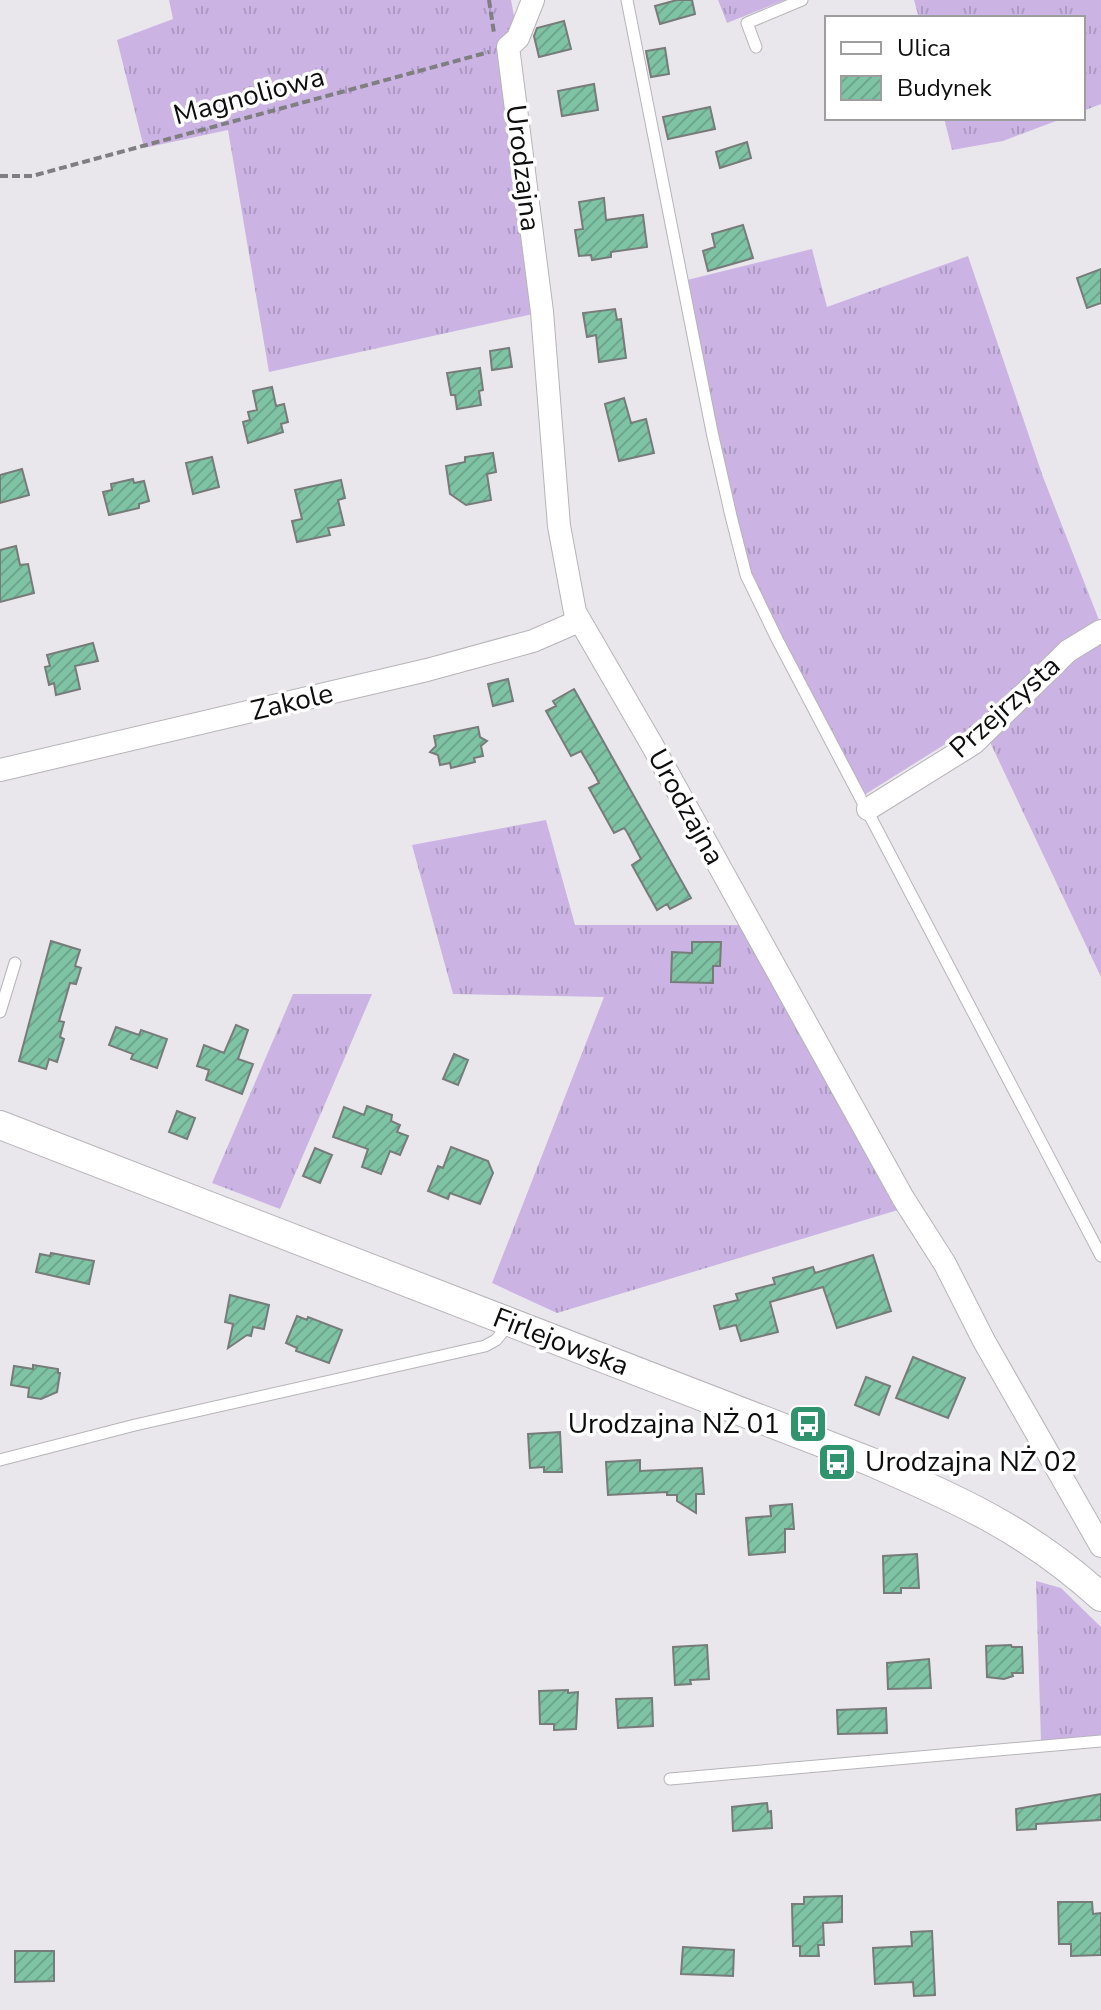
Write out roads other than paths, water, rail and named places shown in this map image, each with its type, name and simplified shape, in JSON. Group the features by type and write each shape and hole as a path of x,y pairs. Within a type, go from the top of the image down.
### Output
{"street":[{"name":"Urodzajna","path":"533,0 518,38 502,49 542,312 559,526 579,621 606,664 903,1198 945,1264 984,1341 1101,1546"},
{"name":"Zakole","path":"0,770 427,670 533,641 579,621"},
{"name":"Przejrzysta","path":"868,809 974,743 1068,651 1101,631"},
{"name":"Firlejowska","path":"0,1125 869,1461 956,1498 1031,1542 1101,1597"}],"lane":[{"path":"627,0 712,432 746,575 1101,1256"},
{"path":"756,47 747,23 802,0"},
{"path":"0,1012 15,963"},
{"path":"0,1460 135,1425 485,1346 503,1333 511,1322"},
{"path":"670,1779 1101,1741"}],"place":[{"name":"Urodzajna NŻ 01","path":"808,1424"},
{"name":"Urodzajna NŻ 02","path":"837,1462"}]}
